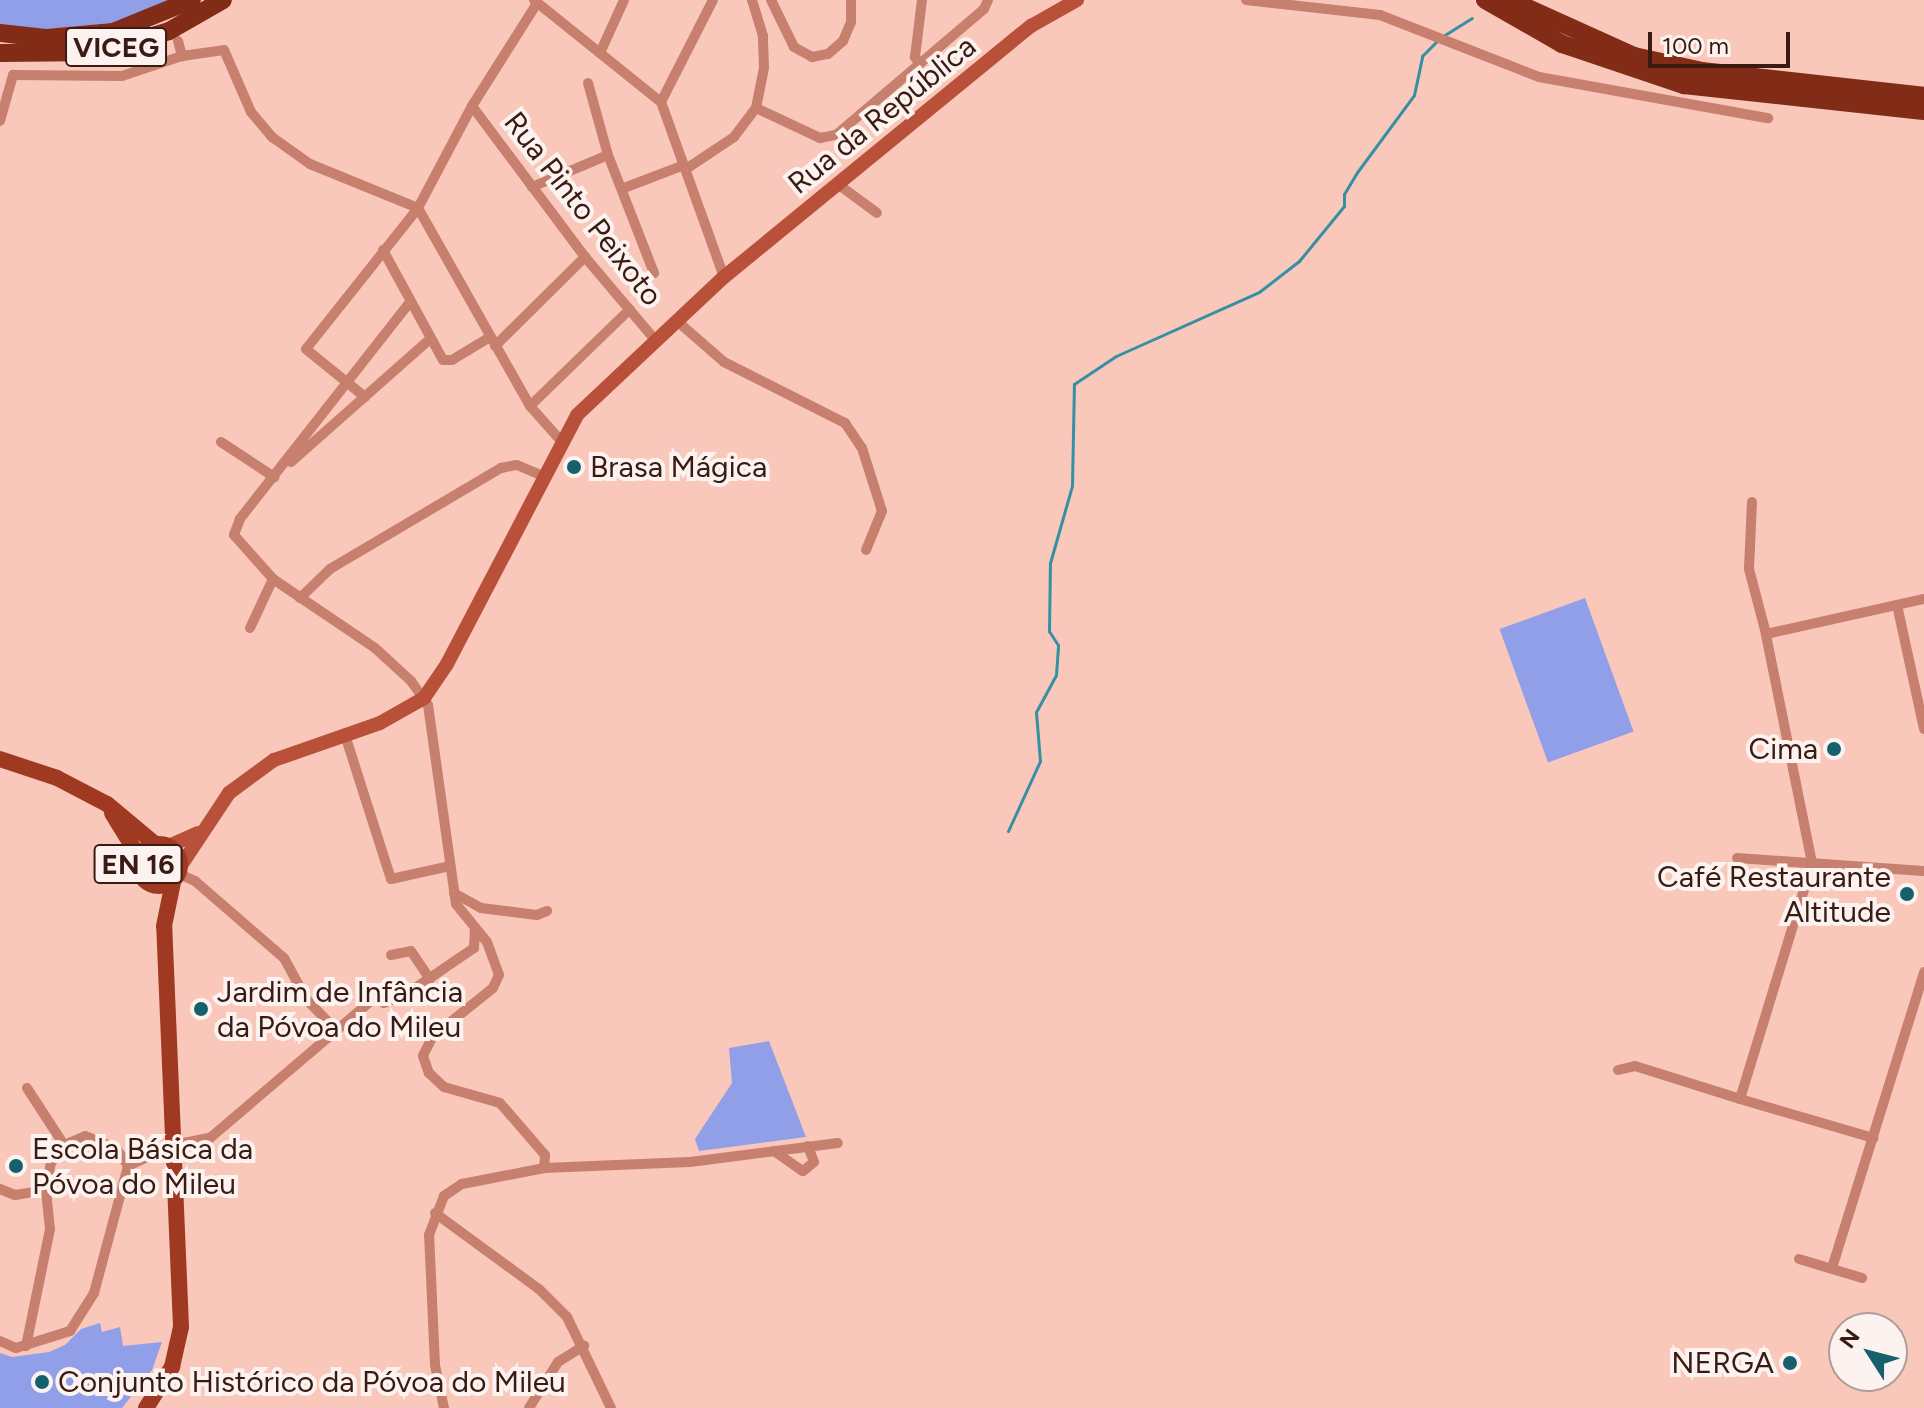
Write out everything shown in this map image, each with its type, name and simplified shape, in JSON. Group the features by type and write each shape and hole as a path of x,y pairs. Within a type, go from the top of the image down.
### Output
{"highway":[{"name":"VICEG","path":"0,33 46,38 113,32 192,0"},
{"name":"VICEG","path":"0,53 100,52 169,31 223,0"},
{"path":"1485,0 1562,44 1684,85 1924,111"},
{"path":"1510,0 1648,59 1702,71 1924,96"}],"main road":[{"name":"EN 16","path":"0,759 57,778 107,804 179,854 164,926 181,1327 172,1367 146,1408"},
{"name":"EN 16","path":"107,804 139,857 138,874 148,885 164,926"},
{"name":"EN 16","path":"139,857 162,845"},
{"name":"EN 16","path":"148,885 161,888 177,874"}],"street":[{"path":"600,53 624,0"},
{"path":"661,102 713,0"},
{"path":"624,188 685,167 734,137 756,108 764,68 763,36 752,0"},
{"path":"771,0 782,28 794,47 812,57 828,54 843,41 851,0"},
{"path":"920,64 915,57 922,0"},
{"path":"1246,0 1380,15 1539,77 1768,118"},
{"path":"365,397 306,349 418,208 472,106 535,1 661,102 724,277"},
{"name":"Rua da República","path":"420,702 447,664 577,415 724,277 1070,1"},
{"path":"756,108 828,138 920,64 986,5"},
{"path":"763,36 782,28"},
{"path":"178,41 182,56"},
{"path":"0,121 13,75 122,76 182,56 224,50 251,112 272,137 310,164 418,208 530,406 562,442"},
{"path":"588,83 608,155 624,188 654,273"},
{"name":"Rua Pinto Peixoto","path":"472,106 585,257 656,341"},
{"path":"532,187 608,155"},
{"path":"839,185 877,213"},
{"path":"383,250 439,355 452,360 492,342 585,257"},
{"path":"283,468 410,302"},
{"path":"530,406 630,309"},
{"path":"677,321 724,362 845,423 862,448 882,511 866,550"},
{"path":"430,339 283,468 240,519 234,535 273,579 375,648 428,714 454,893 463,918 496,958 499,975 493,988 433,1036 423,1056 429,1073 444,1087 500,1103 545,1155 544,1168"},
{"path":"221,442 274,477"},
{"path":"300,598 330,569 501,468 517,465 545,477"},
{"path":"1740,1099 1812,863 1766,634 1749,569 1752,502"},
{"path":"250,628 273,579"},
{"path":"1766,634 1924,599"},
{"path":"1897,605 1924,729"},
{"path":"334,1028 307,1000 284,958 195,881 177,874 198,833 229,793 274,760 345,735 420,702"},
{"path":"345,735 391,879 450,866"},
{"path":"162,845 198,833"},
{"path":"1737,858 1924,871"},
{"path":"454,893 481,908 537,915 547,911"},
{"path":"0,1341 16,1348 70,1331 94,1293 128,1166 173,1145 210,1138 334,1028 377,996 384,1003 430,979 474,948 475,930"},
{"path":"391,955 411,951 430,979"},
{"path":"1832,1268 1924,972"},
{"path":"1618,1070 1633,1061 1740,1099 1873,1138"},
{"path":"27,1088 64,1145"},
{"path":"26,1346 50,1229 46,1190 51,1163 64,1145 85,1136 102,1138 128,1166"},
{"path":"444,1408 435,1365 429,1235 444,1196 462,1184 544,1168 690,1162 838,1143"},
{"path":"774,1151 803,1171 814,1162 808,1146"},
{"path":"0,1189 15,1195 46,1190"},
{"path":"435,1213 539,1289 567,1317 584,1346 611,1408"},
{"path":"1799,1259 1862,1278"},
{"path":"529,1408 558,1362 584,1346"}],"shaded area":[{"path":"0,0 176,0 112,23 46,29 0,25"},
{"path":"1585,598 1634,731 1548,763 1499,629"},
{"path":"769,1041 806,1137 699,1151 695,1139 732,1083 729,1048"},
{"path":"100,1323 102,1332 120,1327 123,1346 162,1342 152,1370 122,1408 0,1408 0,1353 12,1357 49,1352 65,1345 81,1329"}],"waterway":[{"path":"1443,36 1472,18"},
{"path":"1008,831 1040,761 1036,712 1056,675 1058,645 1049,631 1050,563 1072,486 1074,384 1116,356 1259,292 1299,261 1344,206 1344,194 1358,171 1414,95 1422,56 1437,41"}],"place":[{"name":"Brasa Mágica","path":"574,467"},
{"name":"Cima","path":"1834,749"},
{"name":"Café Restaurante Altitude","path":"1907,894"},
{"name":"Jardim de Infância da Póvoa do Mileu","path":"201,1009"},
{"name":"Escola Básica da Póvoa do Mileu","path":"16,1166"},
{"name":"NERGA","path":"1790,1363"},
{"name":"Conjunto Histórico da Póvoa do Mileu","path":"42,1382"}]}
